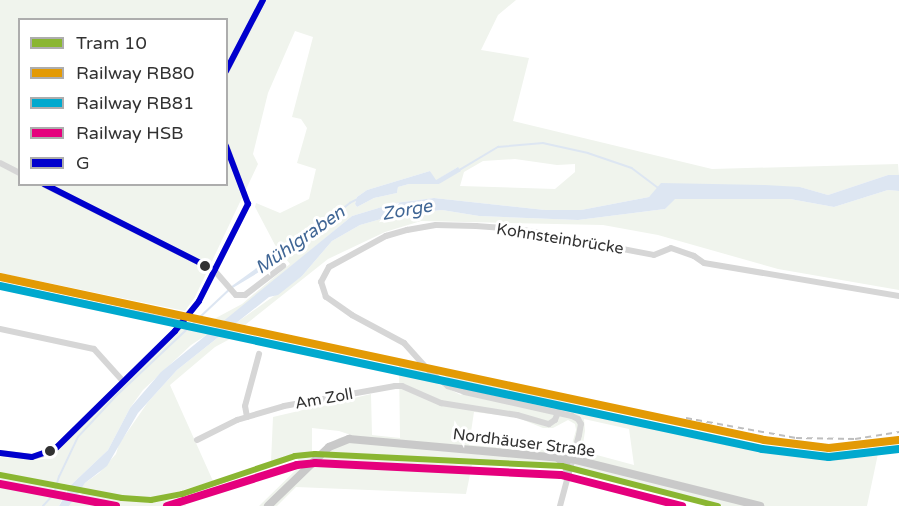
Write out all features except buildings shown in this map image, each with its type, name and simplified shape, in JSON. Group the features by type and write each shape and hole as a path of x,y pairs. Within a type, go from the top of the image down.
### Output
{"main road":[{"name":"Nordhäuser Straße","path":"268,506 321,454 334,444 349,439 572,459 760,506"},
{"path":"556,457 566,465 568,473"}],"street":[{"path":"228,68 263,0"},
{"path":"0,453 32,457 48,453 182,322 199,301 249,200 228,150"},
{"path":"0,163 18,172"},
{"path":"47,186 214,270 228,289 245,296 284,266"},
{"name":"Kohnsteinbrücke","path":"572,459 581,424 572,416 455,389 431,373 404,343 367,324 326,297 321,287 323,275 329,267 386,236 407,230 436,225 476,226 518,229 654,255 671,249 694,256 704,263 899,296"},
{"path":"209,281 222,281"},
{"path":"30,292 182,322"},
{"path":"0,329 94,349 122,380"},
{"path":"247,417 245,406 258,354"},
{"name":"Am Zoll","path":"197,440 247,417 284,406 402,386 441,403 517,415 549,424 555,420 558,412"},
{"path":"560,506 572,459"}],"shaded area":[{"path":"0,0 516,0 498,15 481,50 529,58 513,121 712,169 898,164 899,175 888,175 828,195 800,187 654,193 649,197 581,210 545,210 434,198 395,203 352,216 225,321 214,319 242,304 290,264 275,245 255,207 256,203 280,213 309,199 316,169 297,163 307,128 301,119 292,117 313,37 295,31 268,93 253,154 258,164 195,297 185,311 0,273","holes":["515,159 557,165 575,164 575,172 555,189 460,186 464,172 483,161","458,167 439,184 409,184 398,187 397,193 374,198 357,207 355,204 357,197 367,190 430,171 435,181"]},
{"path":"888,190 899,191 899,290 778,269 658,235 603,225 421,221 385,232 328,259 245,325 236,323 302,276 332,241 360,225 395,215 442,210 479,216 578,220 665,209 674,199 790,199 834,207"},
{"path":"187,322 220,326 191,345 143,390 130,408 108,450 71,485 0,473 0,457 35,460 52,458 77,429"},
{"path":"230,328 242,330 241,333 215,347 170,385 213,481 157,498 127,497 83,489 81,487 99,473 116,454 119,444 148,402 177,370"},
{"path":"399,366 424,370 438,384 461,395 465,388 436,371 765,450 803,453 879,449 867,506 723,506 575,467 317,452 339,438 351,435 339,431 312,428 312,452 271,462 273,417 371,394 372,435 400,438","holes":["474,412 516,417 543,428 553,428 568,420 575,424 576,430 571,448 562,451 469,445","584,419 629,429 634,465 582,451"]},
{"path":"313,456 472,465 466,494 296,487 277,506 259,506 301,465 297,458"},
{"path":"0,477 67,489 59,506 0,506"},
{"path":"78,491 81,497 82,492 151,503 182,498 186,506 69,506"}],"water":[{"path":"458,167 461,171 439,184 409,184 398,187 397,193 374,198 357,207 355,204 357,197 367,190 430,171 436,180"},
{"name":"Zorge","path":"888,175 899,175 899,191 888,190 834,207 790,199 675,199 665,209 578,220 479,216 442,210 395,215 360,225 332,241 302,276 278,295 269,297 177,370 138,413 107,466 85,483 69,506 59,506 71,485 108,450 130,408 161,372 352,216 395,203 434,198 545,210 581,210 649,197 661,183 800,187 828,195"},
{"path":"280,251 284,257 231,289 229,288"}],"waterway":[{"name":"Mühlgraben","path":"458,171 498,147 543,143 588,153 632,168 659,188"},
{"name":"Mühlgraben","path":"282,254 297,246 358,199"},
{"path":"43,506 54,494 59,477 78,437 117,395 229,290"}],"railway":[{"path":"686,418 796,438 855,439 899,432"}],"tram line":[{"name":"10","path":"0,475 122,498 151,500 182,494 295,456 315,454 562,466 718,506"}],"rail line":[{"name":"RB80","path":"0,277 764,440 829,448 899,440"},
{"name":"RB81","path":"0,286 762,449 829,457 899,449"},
{"name":"HSB","path":"167,506 297,465 315,463 561,475 682,506"},
{"name":"HSB","path":"0,484 116,506"}],"transit line":[{"name":"G","path":"228,67 263,0"},
{"name":"G","path":"0,453 32,457 55,449 175,331 199,301 248,204 228,151"},
{"name":"G","path":"48,186 214,270"}]}
